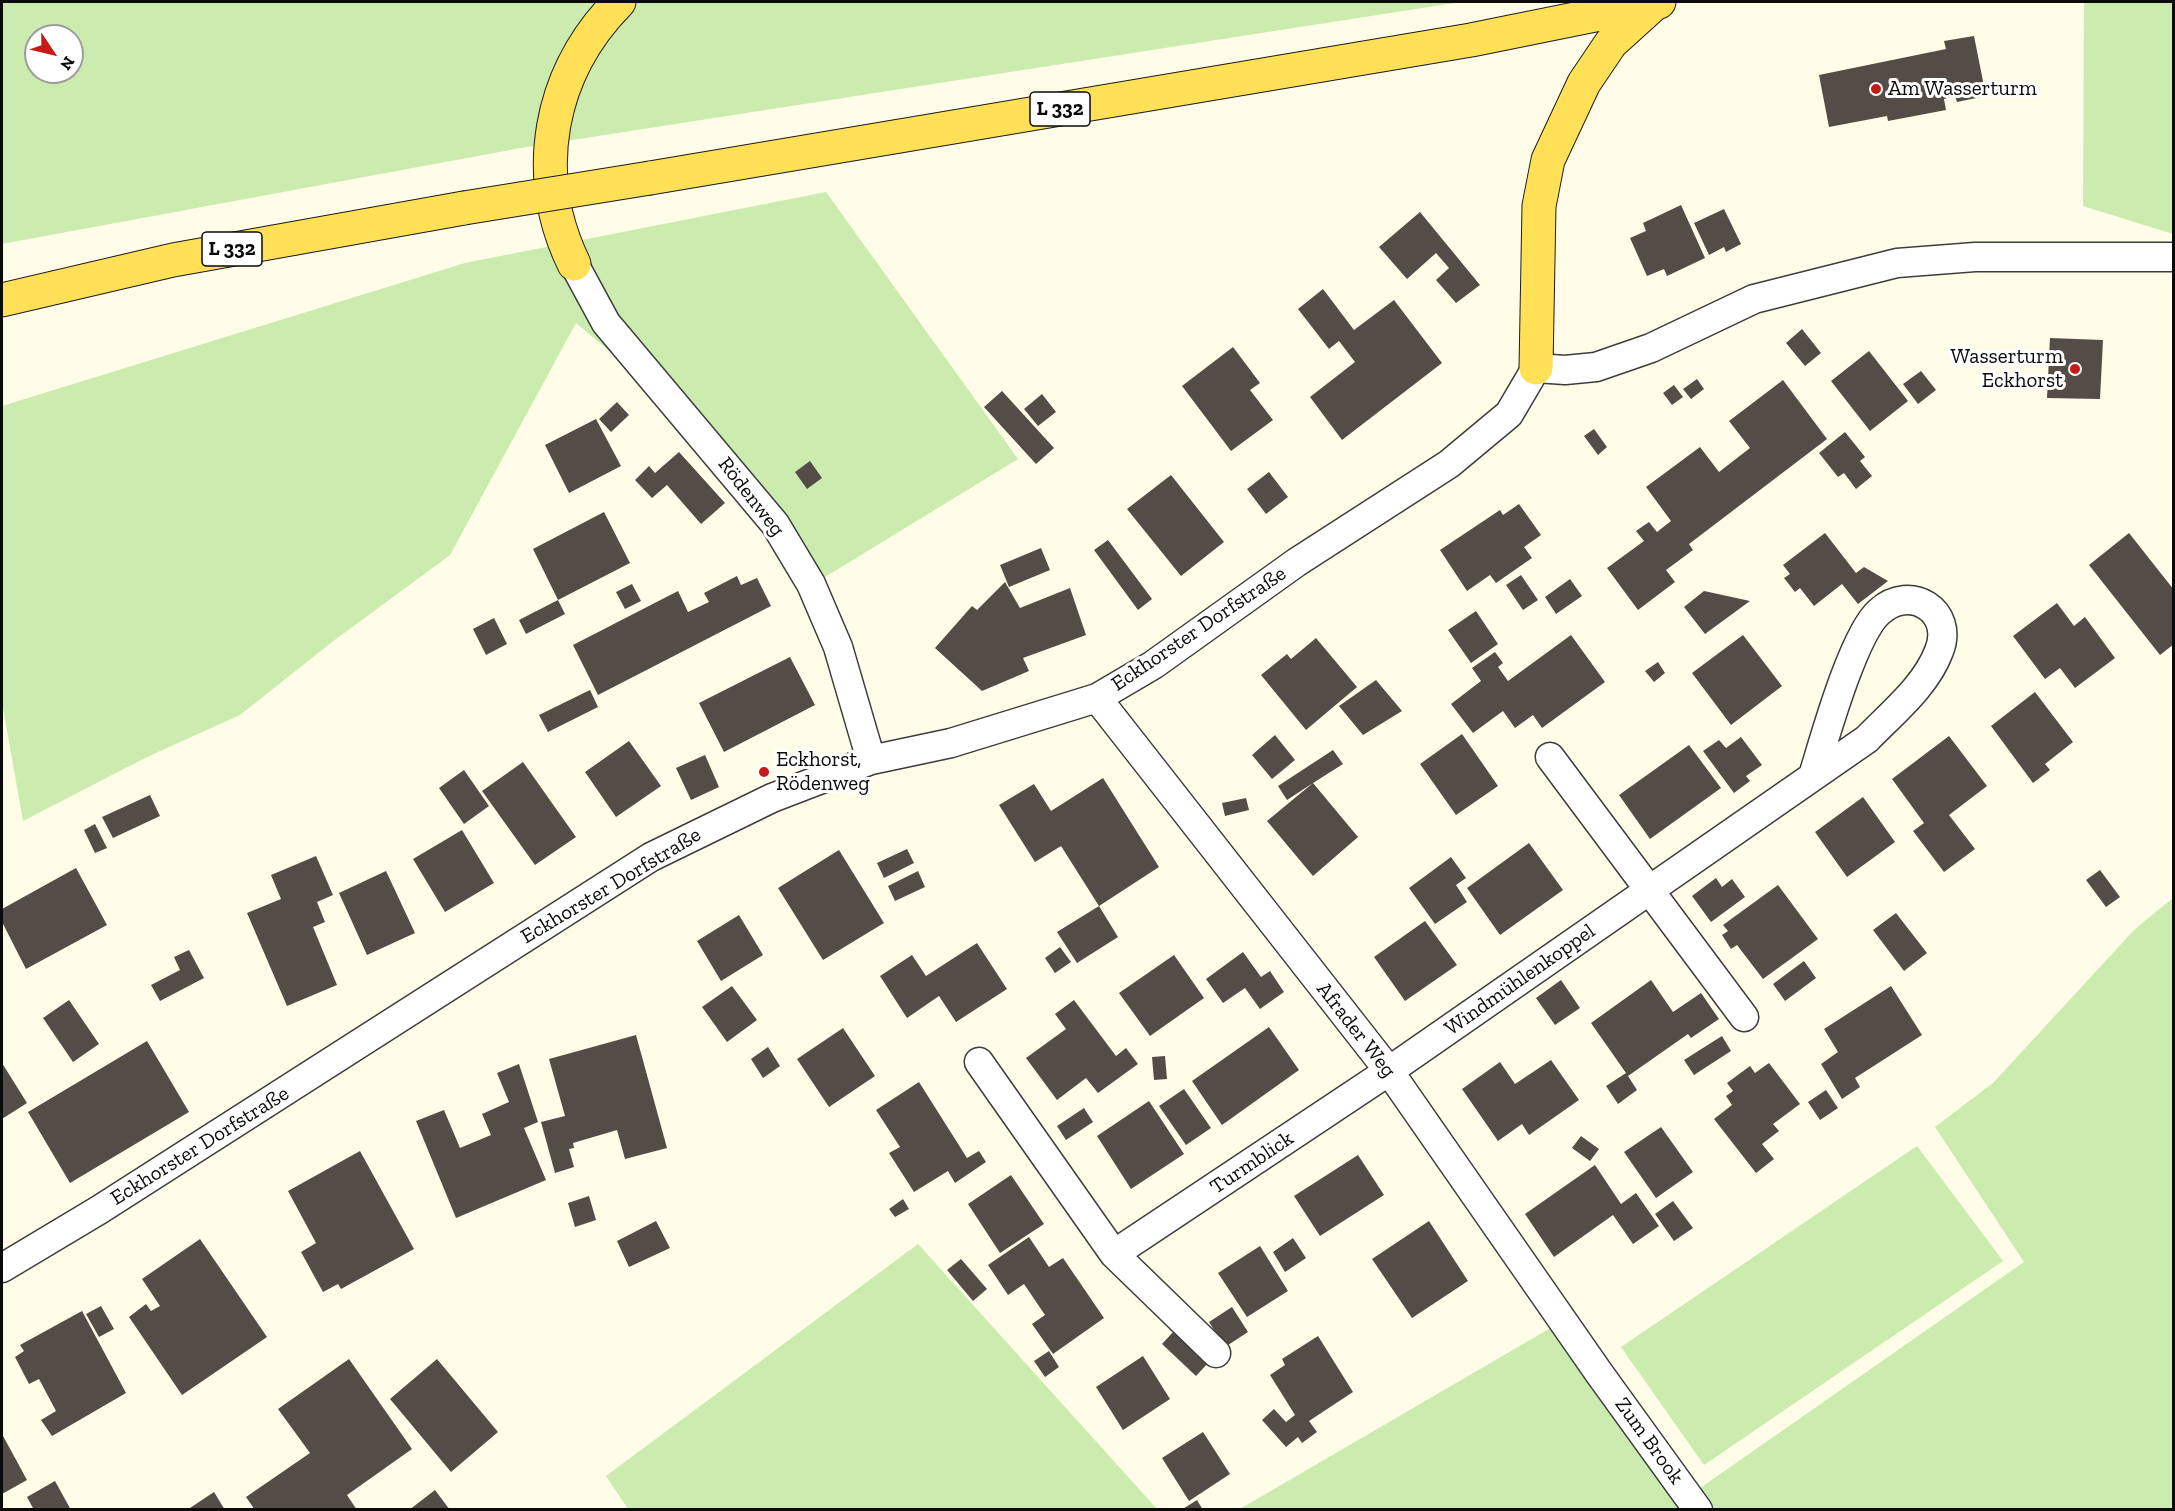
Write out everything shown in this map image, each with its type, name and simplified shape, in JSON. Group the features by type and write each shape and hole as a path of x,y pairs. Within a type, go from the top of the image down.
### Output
{"main road":[{"path":"574,264 564,243 552,195 552,130 565,77 591,32 619,2"},
{"path":"1536,368 1539,206 1548,160 1584,83 1611,43 1657,2"},
{"name":"L 332","path":"2,300 172,260 464,208 1471,40 1657,2"}],"street":[{"path":"1536,368 1565,370 1596,368 1651,348 1754,299 1897,263 1975,258 2174,257"},
{"name":"Rödenweg","path":"574,264 606,323 775,524 812,584 838,647 871,760"},
{"name":"Eckhorster Dorfstraße","path":"2,1268 99,1210 651,857 772,798 871,760 951,743 1097,699 1153,665 1297,562 1449,464 1509,414 1536,368"},
{"name":"Windmühlenkoppel","path":"1389,1071 1867,739 1918,686 1940,650 1942,626 1936,614 1918,600 1896,599 1877,613 1865,632 1833,710 1813,776"},
{"name":"Afrader Weg","path":"1097,699 1389,1071 1599,1373"},
{"path":"1550,757 1650,888 1744,1017"},
{"path":"980,1062 1114,1254 1216,1353"},
{"name":"Turmblick","path":"1114,1254 1389,1071"},
{"name":"Zum Brook","path":"1599,1373 1698,1509"}],"green space":[{"path":"2,2 1461,2 521,148 2,244"},
{"path":"2084,2 2173,2 2173,234 2083,206"},
{"path":"826,192 1018,459 825,577 717,442 576,323 450,555 332,642 240,715 147,757 23,821 2,702 2,406 465,263"},
{"path":"2173,898 2173,1509 1238,1510 1554,1326 1693,1493 2024,1262 1935,1127 1993,1083 2135,929"},
{"path":"1917,1146 2003,1261 1704,1465 1621,1347"},
{"path":"918,1244 1157,1509 628,1509 606,1476"}],"building":[{"path":"1974,36 1986,96 1957,102 1955,96 1944,99 1946,110 1888,121 1887,116 1829,127 1819,75 1946,49 1944,41"},
{"path":"1681,205 1705,258 1667,276 1664,269 1647,276 1630,238 1646,231 1643,223"},
{"path":"1724,209 1741,244 1726,252 1724,247 1709,255 1694,223"},
{"path":"1420,212 1480,285 1456,303 1436,280 1449,268 1436,253 1407,279 1379,247"},
{"path":"1323,289 1354,330 1394,300 1442,363 1342,440 1310,397 1355,362 1339,341 1329,349 1298,309"},
{"path":"1802,329 1821,353 1805,366 1786,343"},
{"name":"Wasserturm Eckhorst","path":"2050,338 2103,340 2100,399 2047,398"},
{"path":"1233,347 1260,383 1250,390 1273,420 1231,451 1182,386"},
{"path":"1869,351 1908,401 1870,431 1831,381"},
{"path":"1921,371 1936,390 1918,404 1903,384"},
{"path":"1697,379 1704,389 1691,399 1683,389"},
{"path":"1783,380 1827,439 1689,544 1693,550 1666,570 1675,582 1638,610 1607,568 1644,541 1636,531 1649,522 1657,532 1671,521 1646,487 1700,447 1719,472 1750,448 1729,421"},
{"path":"1674,385 1683,397 1672,405 1663,393"},
{"path":"1002,391 1054,448 1036,464 984,407"},
{"path":"1042,394 1056,412 1038,426 1024,409"},
{"path":"617,402 629,415 611,432 599,419"},
{"path":"596,419 621,466 569,493 545,445"},
{"path":"1594,429 1607,447 1598,455 1584,436"},
{"path":"1845,432 1865,457 1860,461 1872,476 1856,489 1844,473 1838,477 1819,453"},
{"path":"679,452 725,503 701,524 667,485 652,498 635,480 649,466 655,473"},
{"path":"810,461 822,478 807,489 795,472"},
{"path":"1269,472 1288,497 1266,514 1247,489"},
{"path":"1171,475 1224,542 1181,576 1127,509"},
{"path":"1519,504 1541,535 1524,547 1532,558 1496,583 1490,575 1467,591 1440,550 1500,510 1503,515"},
{"path":"604,512 630,563 558,600 533,549"},
{"path":"1825,533 1856,573 1864,567 1888,581 1858,604 1842,584 1814,606 1800,588 1795,592 1784,578 1790,574 1783,565"},
{"path":"2129,533 2174,590 2174,644 2160,655 2089,565"},
{"path":"1108,540 1152,599 1138,610 1094,550"},
{"path":"1041,548 1050,570 1009,587 1000,565"},
{"path":"1521,575 1538,600 1523,610 1506,585"},
{"path":"737,576 741,585 757,578 771,606 598,695 573,645 678,591 688,612 709,602 704,593"},
{"path":"1570,579 1582,596 1556,614 1545,597"},
{"path":"1005,582 1020,608 1070,588 1086,635 1023,658 1029,671 982,691 935,648 972,606 977,610"},
{"path":"632,584 641,601 625,609 616,592"},
{"path":"1704,591 1750,601 1705,634 1684,607"},
{"path":"558,600 565,614 526,634 519,620"},
{"path":"2057,603 2074,626 2085,617 2115,658 2075,688 2060,668 2045,679 2013,636"},
{"path":"1476,611 1498,644 1471,663 1448,630"},
{"path":"494,618 507,644 486,655 473,629"},
{"path":"1571,635 1605,682 1542,728 1533,715 1515,728 1503,711 1473,733 1451,704 1481,681 1472,668 1495,652 1503,663 1498,667 1508,681"},
{"path":"1743,635 1782,686 1731,725 1692,673"},
{"path":"1316,638 1357,687 1306,730 1261,675 1287,654 1291,659"},
{"path":"790,657 815,705 724,752 699,703"},
{"path":"1658,662 1665,673 1654,682 1645,671"},
{"path":"1376,680 1402,711 1363,735 1339,706"},
{"path":"590,690 598,707 548,732 539,715"},
{"path":"2035,692 2073,742 2045,764 2050,770 2033,783 1991,726"},
{"path":"1462,734 1498,786 1456,815 1420,764"},
{"path":"1275,735 1295,760 1272,779 1252,755"},
{"path":"1949,736 1987,786 1949,815 1975,849 1944,872 1913,831 1924,823 1892,779"},
{"path":"1741,737 1762,765 1746,776 1750,781 1734,793 1703,751 1719,740 1726,748"},
{"path":"629,741 661,786 616,817 585,772"},
{"path":"1689,745 1721,788 1650,839 1619,795"},
{"path":"1333,750 1343,764 1287,800 1278,786"},
{"path":"705,755 719,787 691,800 676,768"},
{"path":"523,762 576,837 535,865 482,791"},
{"path":"464,770 489,806 464,824 439,788"},
{"path":"1103,778 1159,867 1099,906 1061,846 1035,862 999,805 1034,784 1051,811"},
{"path":"1313,783 1358,837 1313,876 1267,821"},
{"path":"150,795 160,816 113,838 102,817"},
{"path":"1863,797 1895,842 1847,877 1815,832"},
{"path":"1246,798 1249,810 1225,816 1222,803"},
{"path":"95,824 107,848 95,853 84,830"},
{"path":"462,830 494,883 445,912 413,859"},
{"path":"1529,843 1563,890 1500,935 1467,888"},
{"path":"907,849 914,863 884,878 877,863"},
{"path":"839,850 884,923 823,960 778,888"},
{"path":"316,856 333,895 317,902 325,922 313,927 337,985 287,1006 247,913 281,899 271,875"},
{"path":"1451,857 1466,878 1456,885 1467,902 1435,924 1409,888"},
{"path":"76,868 107,925 26,969 2,922 2,909"},
{"path":"2100,870 2120,897 2106,907 2086,880"},
{"path":"386,871 415,933 367,955 339,893"},
{"path":"918,871 925,887 895,901 888,886"},
{"path":"1716,878 1722,887 1732,879 1745,897 1711,922 1692,896"},
{"path":"1778,885 1818,939 1763,979 1737,945 1731,949 1722,935 1728,931 1723,925"},
{"path":"1099,906 1118,937 1077,963 1057,932"},
{"path":"1896,913 1927,953 1904,971 1873,930"},
{"path":"739,915 763,955 721,981 697,941"},
{"path":"1425,921 1457,965 1405,1001 1374,957"},
{"path":"977,943 1007,989 956,1022 939,996 907,1018 880,976 912,955 926,976"},
{"path":"1060,947 1071,962 1055,973 1045,958"},
{"path":"189,950 204,978 160,1001 151,985 180,970 174,957"},
{"path":"1243,952 1261,977 1270,971 1284,992 1260,1009 1245,988 1223,1003 1206,979"},
{"path":"1174,955 1204,998 1150,1036 1119,993"},
{"path":"1804,961 1816,978 1785,1001 1773,984"},
{"path":"1561,980 1580,1008 1555,1025 1536,998"},
{"path":"1651,980 1673,1012 1701,993 1719,1019 1691,1038 1688,1034 1628,1076 1637,1090 1618,1104 1606,1086 1626,1073 1591,1023"},
{"path":"732,986 757,1020 727,1042 702,1007"},
{"path":"1891,986 1922,1035 1855,1078 1860,1087 1842,1099 1821,1064 1838,1052 1824,1029"},
{"path":"69,1000 99,1044 73,1062 43,1018"},
{"path":"1074,1000 1116,1056 1126,1048 1138,1064 1098,1093 1086,1078 1057,1100 1026,1058 1066,1029 1055,1014"},
{"path":"1269,1027 1299,1070 1222,1125 1192,1081"},
{"path":"843,1028 875,1076 829,1107 797,1059"},
{"path":"636,1035 667,1148 625,1159 617,1130 573,1143 574,1148 569,1149 574,1167 555,1173 541,1122 565,1116 549,1059"},
{"path":"1722,1036 1731,1051 1694,1075 1684,1060"},
{"path":"147,1041 189,1112 70,1183 28,1112"},
{"path":"768,1047 780,1066 763,1078 751,1059"},
{"path":"1165,1056 1167,1079 1154,1080 1152,1057"},
{"path":"1551,1060 1579,1100 1529,1135 1522,1124 1498,1141 1462,1089 1500,1062 1515,1084"},
{"path":"2,1063 27,1103 2,1119"},
{"path":"1769,1063 1800,1104 1773,1124 1779,1131 1762,1144 1774,1159 1756,1173 1714,1119 1732,1105 1726,1096 1733,1091 1727,1083 1750,1066 1755,1073"},
{"path":"519,1064 538,1122 524,1128 546,1180 456,1218 416,1121 444,1110 460,1148 491,1135 482,1114 509,1102 497,1073"},
{"path":"919,1082 967,1158 979,1151 986,1162 955,1183 948,1171 914,1192 889,1153 900,1147 876,1110"},
{"path":"1184,1089 1211,1128 1186,1145 1159,1106"},
{"path":"1826,1090 1838,1108 1820,1120 1808,1102"},
{"path":"1149,1101 1184,1154 1131,1189 1097,1136"},
{"path":"1084,1108 1093,1122 1066,1140 1057,1126"},
{"path":"1661,1127 1693,1172 1656,1198 1624,1152"},
{"path":"1581,1136 1599,1149 1590,1161 1572,1148"},
{"path":"360,1151 414,1249 341,1289 338,1284 323,1292 301,1252 316,1243 288,1191"},
{"path":"1358,1155 1384,1195 1320,1236 1294,1196"},
{"path":"1595,1165 1621,1204 1636,1193 1659,1226 1633,1244 1613,1215 1554,1257 1525,1214"},
{"path":"1011,1175 1044,1224 1000,1253 968,1204"},
{"path":"589,1196 596,1220 575,1227 568,1203"},
{"path":"903,1199 909,1209 895,1217 889,1209"},
{"path":"1673,1201 1693,1228 1674,1241 1655,1214"},
{"path":"656,1221 670,1248 629,1267 617,1241"},
{"path":"1429,1221 1468,1281 1412,1318 1372,1259"},
{"path":"1029,1237 1049,1267 1063,1258 1104,1318 1053,1354 1032,1324 1045,1315 1024,1284 1008,1295 988,1265"},
{"path":"1293,1238 1306,1258 1285,1272 1273,1252"},
{"path":"200,1239 267,1337 182,1395 129,1317 146,1304 151,1311 160,1306 142,1279"},
{"path":"1260,1246 1288,1291 1247,1317 1218,1273"},
{"path":"961,1259 987,1289 973,1301 947,1270"},
{"path":"101,1306 114,1329 99,1337 86,1314"},
{"path":"1232,1307 1248,1332 1225,1347 1209,1322"},
{"path":"82,1311 126,1393 52,1436 41,1420 56,1411 39,1379 29,1384 15,1357 24,1351 20,1345"},
{"path":"1174,1331 1208,1363 1196,1376 1162,1344"},
{"path":"1318,1336 1353,1392 1309,1421 1317,1432 1302,1443 1298,1437 1286,1447 1262,1420 1274,1409 1286,1422 1295,1415 1270,1375 1285,1365 1282,1359"},
{"path":"1049,1351 1059,1367 1045,1377 1034,1361"},
{"path":"1143,1356 1170,1399 1123,1430 1096,1387"},
{"path":"349,1359 412,1449 347,1495 357,1510 255,1510 246,1497 310,1453 278,1409"},
{"path":"437,1359 498,1432 451,1472 390,1399"},
{"path":"1203,1432 1230,1474 1189,1501 1162,1458"},
{"path":"2,1434 27,1480 2,1494"},
{"path":"55,1481 71,1510 34,1510 27,1497"},
{"path":"435,1490 450,1510 409,1510"},
{"path":"214,1492 225,1510 187,1510"},
{"path":"1197,1500 1203,1510 1181,1510"}],"place":[{"name":"Am Wasserturm","path":"1876,89"},
{"name":"Wasserturm Eckhorst","path":"2075,369"},
{"name":"Eckhorst, Rödenweg","path":"764,772"}]}
